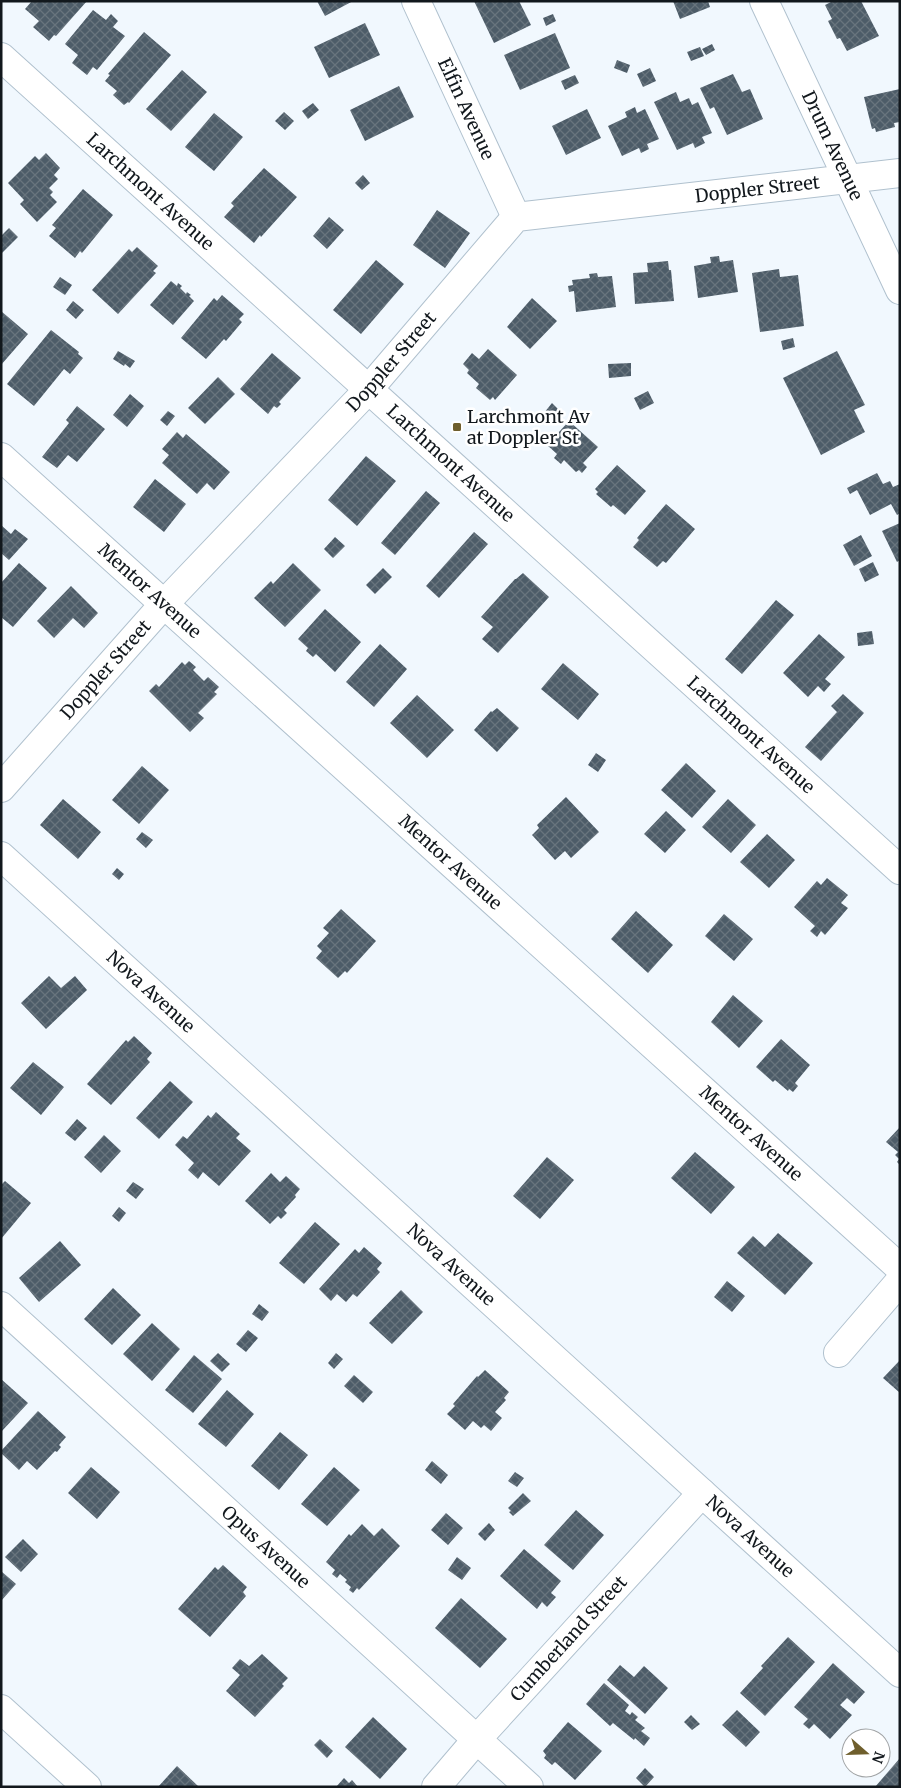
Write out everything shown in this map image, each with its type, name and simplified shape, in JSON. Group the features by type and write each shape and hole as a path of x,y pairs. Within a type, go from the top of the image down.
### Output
{"street":[{"name":"Elfin Avenue","path":"416,1 516,217"},
{"name":"Drum Avenue","path":"764,1 900,290"},
{"name":"Larchmont Avenue","path":"1,57 900,870"},
{"name":"Doppler Street","path":"1,788 164,604 368,390 516,217 900,173"},
{"name":"Mentor Avenue","path":"1,457 900,1268"},
{"name":"Nova Avenue","path":"1,856 900,1673"},
{"path":"838,1353 900,1281"},
{"name":"Opus Avenue","path":"1,1306 529,1787"},
{"name":"Cumberland Street","path":"436,1787 477,1739 702,1493"},
{"path":"1,1709 87,1787"}],"building":[{"path":"32,1 87,1 56,36 54,35 49,41 33,27 39,21 25,9"},
{"path":"317,1 353,1 325,16"},
{"path":"474,1 519,1 531,25 494,43"},
{"path":"673,1 708,1 710,7 680,19"},
{"path":"833,1 861,1 879,36 847,51 840,38 837,39 828,21 832,19 825,5"},
{"path":"93,10 106,20 111,14 118,21 113,27 125,36 97,70 93,67 87,75 72,63 78,55 65,44"},
{"path":"553,14 556,21 546,26 543,18"},
{"path":"365,23 380,55 329,78 314,47"},
{"path":"144,32 171,55 129,103 124,105 113,95 117,91 105,81 110,75 108,74"},
{"path":"555,33 570,68 520,90 504,55"},
{"path":"712,44 715,50 706,55 702,49"},
{"path":"700,47 704,56 691,61 687,52"},
{"path":"617,60 630,65 627,73 614,68"},
{"path":"650,68 656,81 643,87 637,74"},
{"path":"182,70 207,92 171,131 146,109"},
{"path":"733,74 742,92 750,89 763,119 727,135 714,107 710,109 700,88"},
{"path":"575,75 579,83 565,90 561,81"},
{"path":"399,86 414,117 365,141 350,110"},
{"path":"900,89 900,122 894,123 895,127 876,132 875,128 872,129 864,97"},
{"path":"676,92 680,102 689,98 692,105 698,102 712,133 702,137 705,143 695,148 693,143 677,150 654,102"},
{"path":"313,103 319,110 308,119 302,111"},
{"path":"635,107 637,113 645,109 659,139 647,144 649,149 641,153 639,148 622,156 608,126 627,117 625,112"},
{"path":"587,109 601,138 566,155 552,126"},
{"path":"284,112 294,121 285,130 275,121"},
{"path":"214,113 243,137 214,171 185,147"},
{"path":"46,153 60,168 54,175 58,179 49,188 53,192 50,195 57,202 37,222 20,204 24,200 8,183 35,156 39,160"},
{"path":"264,168 297,197 254,243 224,217 234,206 231,203"},
{"path":"363,175 370,183 362,190 355,183"},
{"path":"83,189 113,215 82,253 80,251 75,258 49,236 56,228 52,225"},
{"path":"437,210 470,233 445,268 413,245"},
{"path":"329,217 344,230 327,249 313,236"},
{"path":"9,228 18,237 2,253 1,236"},
{"path":"137,247 158,266 153,271 156,273 118,314 92,290 129,249 132,252"},
{"path":"719,256 720,262 733,260 738,292 698,298 694,266 711,263 710,257"},
{"path":"376,260 404,284 361,334 333,310"},
{"path":"668,261 669,270 671,270 674,301 635,304 633,273 648,272 647,263"},
{"path":"779,269 780,277 798,275 804,326 760,332 752,273"},
{"path":"597,273 598,277 612,276 616,307 576,312 574,291 569,292 568,286 573,285 572,280 590,278 589,274"},
{"path":"60,277 72,285 65,295 53,287"},
{"path":"171,281 177,286 178,283 182,286 180,288 186,294 187,292 191,295 189,296 194,301 173,325 150,305"},
{"path":"222,295 244,314 239,319 242,322 226,341 224,339 206,359 181,338 214,298 217,301"},
{"path":"532,298 557,321 530,349 507,327"},
{"path":"73,301 84,310 76,319 66,310"},
{"path":"1,311 28,334 1,365"},
{"path":"51,330 79,352 78,354 83,358 70,374 64,369 34,406 7,384"},
{"path":"793,338 795,347 783,350 781,341"},
{"path":"488,349 517,375 495,400 493,397 490,400 476,388 479,384 467,373 469,370 463,364 472,353 479,359"},
{"path":"118,351 135,361 130,368 113,359"},
{"path":"837,351 865,405 854,410 865,432 821,455 783,378"},
{"path":"272,353 301,378 279,402 281,404 277,408 274,406 268,414 240,389"},
{"path":"631,363 631,376 609,378 608,364"},
{"path":"218,377 235,394 205,424 188,408"},
{"path":"648,391 654,403 640,410 634,398"},
{"path":"130,394 144,406 127,427 113,415"},
{"path":"552,403 560,411 552,421 544,413"},
{"path":"77,406 105,429 77,462 68,455 57,468 42,457 69,423 66,420"},
{"path":"168,411 175,416 167,426 160,420"},
{"path":"569,421 598,447 583,463 587,467 582,473 579,470 576,472 564,460 561,464 554,458 557,454 547,445"},
{"path":"177,432 183,438 186,434 230,472 214,490 207,483 197,494 162,463 169,455 162,449"},
{"path":"366,456 396,481 357,526 328,500"},
{"path":"617,465 646,491 625,515 613,505 611,507 596,494 598,492 595,489"},
{"path":"877,473 883,484 890,481 893,487 900,484 900,513 897,515 891,504 870,515 857,490 850,494 847,488"},
{"path":"155,479 186,504 164,532 133,507"},
{"path":"426,491 440,503 395,555 381,543"},
{"path":"666,504 695,529 666,563 663,561 657,567 633,547 639,540 637,538"},
{"path":"900,523 900,560 897,562 882,531"},
{"path":"1,525 11,534 15,529 28,539 9,560 1,553"},
{"path":"474,532 488,544 439,598 426,586"},
{"path":"861,535 872,556 854,566 843,545"},
{"path":"335,537 345,546 333,558 324,549"},
{"path":"873,562 879,575 865,582 859,569"},
{"path":"19,563 47,588 13,627 1,617 1,583"},
{"path":"293,563 321,590 285,627 254,598 271,581 273,584"},
{"path":"383,568 392,577 375,594 366,585"},
{"path":"523,573 549,597 498,653 482,639 493,627 481,617 515,579"},
{"path":"71,586 98,613 84,628 73,618 54,638 37,621"},
{"path":"776,600 794,615 742,674 725,659"},
{"path":"325,609 361,642 335,672 316,654 313,657 306,651 308,648 298,639"},
{"path":"872,631 874,644 858,646 857,633"},
{"path":"819,634 845,657 825,679 831,684 824,692 818,686 808,697 783,673"},
{"path":"380,644 407,669 374,707 346,682"},
{"path":"189,661 196,667 193,670 204,681 208,677 219,687 214,692 217,694 198,713 204,718 190,732 149,691 156,684 159,687 182,662 185,665"},
{"path":"563,663 599,694 578,720 541,689"},
{"path":"843,694 864,713 821,761 805,747 837,712 831,706"},
{"path":"417,695 454,730 427,758 390,723"},
{"path":"497,708 519,728 497,752 474,730 491,711"},
{"path":"596,753 606,760 598,772 588,765"},
{"path":"686,763 716,791 692,818 661,790"},
{"path":"142,766 169,790 139,824 112,800"},
{"path":"566,797 599,832 571,858 565,851 555,860 532,835 539,828 537,825"},
{"path":"63,799 101,832 78,859 40,825"},
{"path":"728,799 756,825 731,853 702,827"},
{"path":"666,811 686,830 665,853 644,834"},
{"path":"142,832 153,840 146,848 136,839"},
{"path":"767,834 795,860 769,888 740,862"},
{"path":"117,868 124,874 119,880 112,874"},
{"path":"827,878 848,895 841,903 848,908 825,935 821,931 817,937 810,931 815,926 794,907 817,881 821,885"},
{"path":"341,909 376,941 347,973 345,971 338,978 316,958 322,951 317,946 329,933 323,928"},
{"path":"636,911 673,945 648,973 611,939"},
{"path":"724,914 753,939 734,961 705,936"},
{"path":"49,976 61,988 75,976 87,990 46,1029 21,1003"},
{"path":"733,995 763,1021 739,1048 711,1022"},
{"path":"134,1036 152,1053 147,1059 150,1062 111,1105 87,1084 126,1040 128,1042"},
{"path":"781,1039 810,1065 795,1083 798,1086 793,1092 789,1089 788,1091 775,1080 773,1082 756,1067"},
{"path":"33,1062 64,1087 41,1115 10,1088"},
{"path":"170,1081 193,1102 159,1139 136,1118"},
{"path":"216,1112 240,1134 236,1138 251,1151 219,1186 203,1172 198,1179 188,1170 194,1163 175,1145 183,1136 187,1139 208,1115 211,1118"},
{"path":"77,1119 87,1128 75,1141 65,1133"},
{"path":"900,1127 900,1165 897,1162 899,1159 895,1155 898,1152 886,1142"},
{"path":"104,1135 121,1151 101,1173 84,1157"},
{"path":"695,1152 735,1187 711,1214 671,1178"},
{"path":"547,1157 574,1180 540,1219 513,1196"},
{"path":"271,1173 280,1182 286,1176 300,1189 295,1195 296,1197 284,1210 287,1213 281,1219 278,1216 270,1224 245,1201"},
{"path":"5,1181 31,1203 1,1239 1,1185"},
{"path":"133,1182 144,1189 136,1199 126,1191"},
{"path":"119,1207 126,1213 119,1222 112,1216"},
{"path":"315,1222 340,1244 304,1284 279,1263"},
{"path":"778,1233 813,1263 785,1295 737,1253 753,1236 765,1247"},
{"path":"60,1241 81,1265 39,1302 19,1278"},
{"path":"364,1247 382,1263 377,1269 380,1272 357,1297 353,1294 346,1302 337,1294 331,1301 319,1289 355,1249 359,1253"},
{"path":"727,1281 745,1296 732,1312 714,1297"},
{"path":"113,1288 141,1315 112,1345 84,1319"},
{"path":"401,1290 423,1312 392,1344 369,1323"},
{"path":"259,1304 269,1312 262,1321 252,1314"},
{"path":"152,1323 180,1349 152,1381 123,1354"},
{"path":"248,1330 258,1338 246,1352 236,1344"},
{"path":"218,1353 230,1364 222,1372 210,1361"},
{"path":"336,1353 343,1359 334,1369 328,1363"},
{"path":"194,1355 222,1379 193,1413 165,1390"},
{"path":"900,1360 900,1393 883,1378"},
{"path":"485,1370 509,1392 504,1398 506,1400 495,1412 502,1418 491,1431 484,1425 481,1428 473,1421 465,1430 447,1414 477,1376"},
{"path":"354,1375 373,1392 363,1403 344,1386"},
{"path":"1,1379 28,1403 1,1432"},
{"path":"227,1390 254,1414 226,1447 198,1424"},
{"path":"38,1411 66,1437 59,1445 61,1447 57,1452 55,1451 37,1470 27,1461 19,1470 1,1451"},
{"path":"280,1432 308,1455 279,1490 251,1466"},
{"path":"432,1461 448,1475 441,1484 425,1470"},
{"path":"91,1467 120,1492 97,1519 68,1493"},
{"path":"334,1467 360,1490 327,1526 301,1504"},
{"path":"515,1472 524,1478 517,1487 508,1481"},
{"path":"523,1493 531,1501 513,1516 508,1508"},
{"path":"576,1510 604,1535 573,1570 544,1545"},
{"path":"446,1513 463,1528 448,1545 431,1530"},
{"path":"489,1523 495,1530 485,1541 478,1534"},
{"path":"362,1524 374,1536 382,1528 400,1546 359,1590 357,1588 353,1593 349,1590 351,1587 345,1582 347,1580 340,1574 337,1578 332,1574 335,1570 326,1562 349,1534 351,1536"},
{"path":"23,1539 38,1554 21,1572 5,1557"},
{"path":"524,1549 561,1581 551,1593 556,1597 547,1607 542,1602 537,1609 500,1576"},
{"path":"457,1557 471,1568 462,1580 448,1570"},
{"path":"223,1565 247,1587 243,1592 246,1596 210,1637 178,1609 215,1567 218,1570"},
{"path":"1,1571 16,1584 1,1601"},
{"path":"461,1598 507,1639 480,1668 435,1628"},
{"path":"788,1637 815,1662 765,1716 740,1693 763,1668 761,1666"},
{"path":"262,1654 288,1678 282,1684 284,1686 255,1717 226,1691 240,1675 232,1668 240,1659 249,1666"},
{"path":"833,1663 865,1692 854,1704 847,1698 840,1705 852,1715 830,1739 814,1724 809,1729 803,1724 808,1719 794,1707"},
{"path":"620,1665 634,1677 644,1666 668,1688 645,1714 607,1680"},
{"path":"604,1683 629,1705 625,1711 630,1715 632,1712 638,1717 635,1720 645,1728 641,1731 650,1738 644,1746 613,1723 610,1726 586,1704"},
{"path":"737,1710 760,1732 746,1747 722,1725"},
{"path":"691,1715 700,1724 692,1730 684,1722"},
{"path":"373,1717 407,1749 380,1779 345,1747"},
{"path":"568,1722 602,1751 575,1780 555,1762 552,1765 544,1758 546,1755 543,1751"},
{"path":"320,1739 333,1751 327,1758 314,1745"},
{"path":"900,1758 900,1787 875,1787 883,1778 891,1778 891,1768"},
{"path":"177,1766 199,1787 158,1787"},
{"path":"645,1768 654,1777 645,1787 636,1778"},
{"path":"344,1778 349,1783 352,1780 358,1787 336,1787"}],"place":[{"name":"Larchmont Av at Doppler St","path":"457,427"}]}
